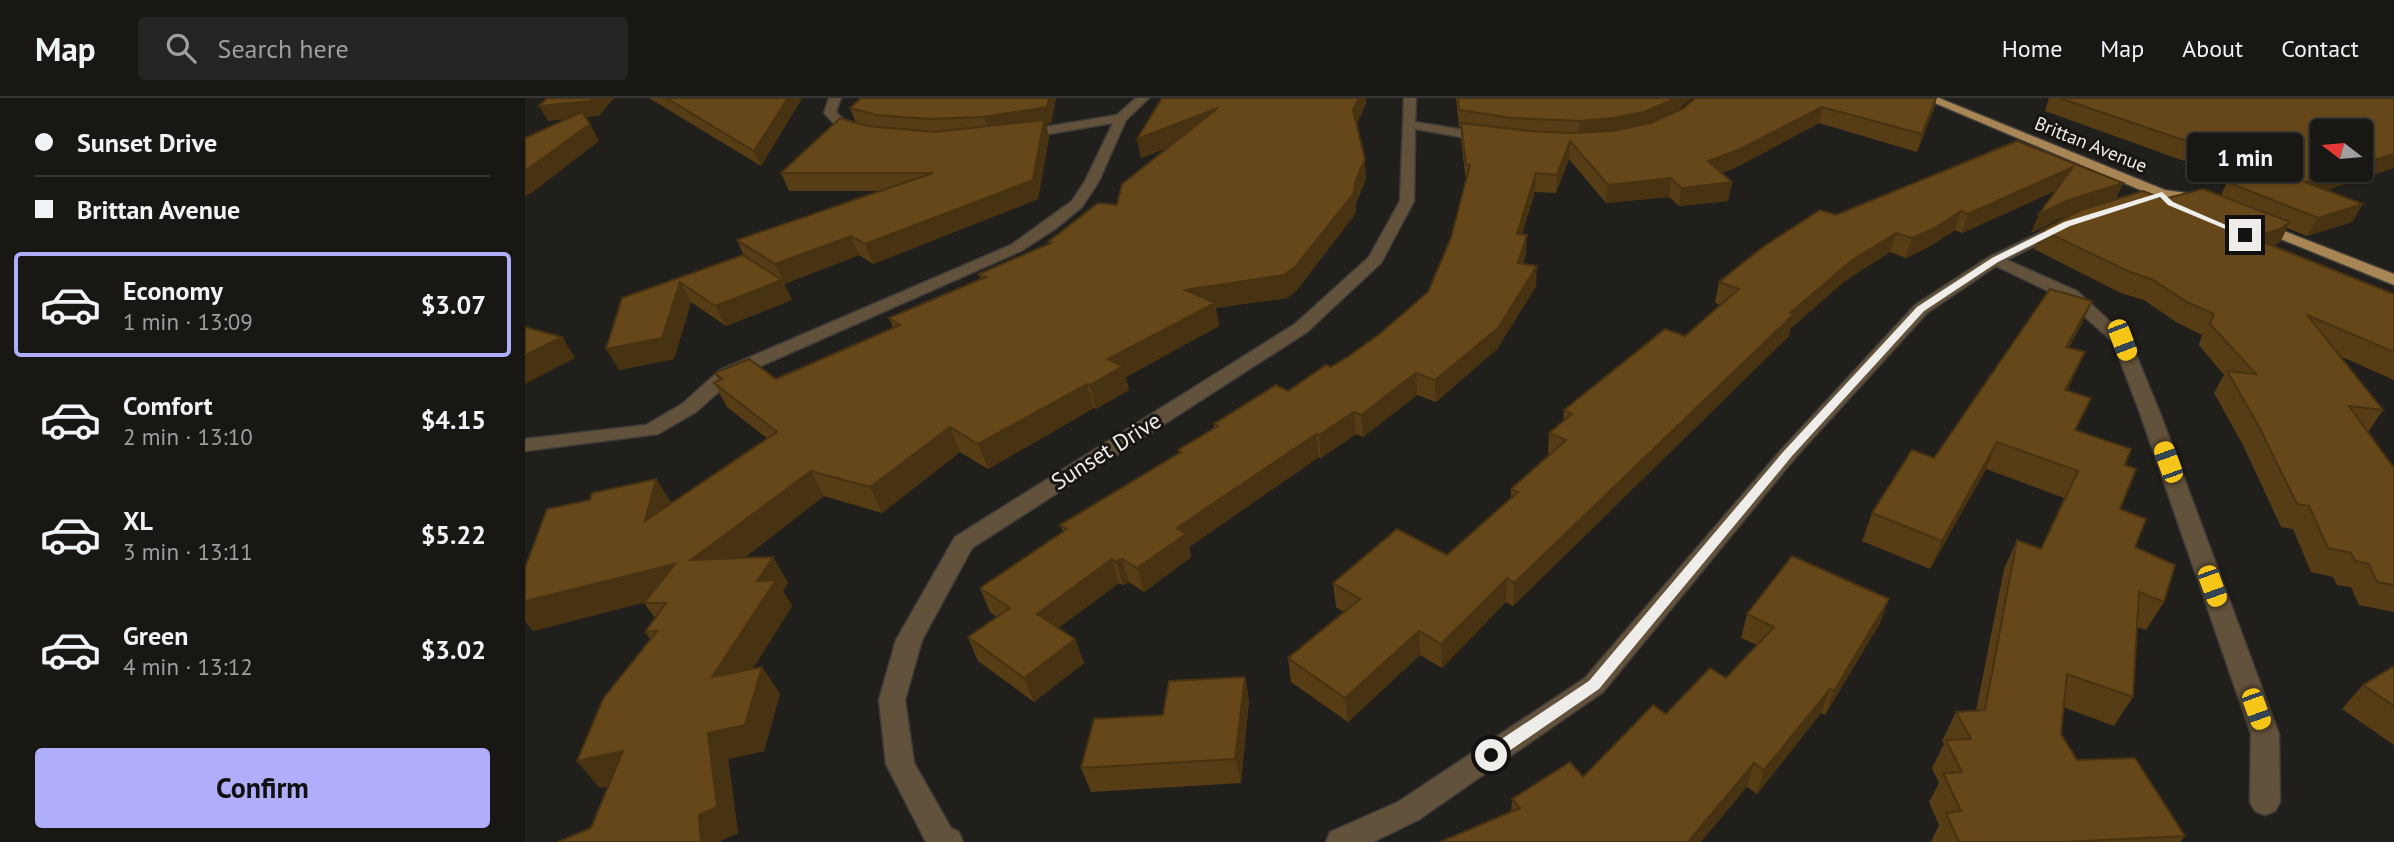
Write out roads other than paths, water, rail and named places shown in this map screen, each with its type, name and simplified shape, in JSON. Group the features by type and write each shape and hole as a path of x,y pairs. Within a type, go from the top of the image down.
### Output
{"main road":[{"name":"Brittan Avenue","path":"1929,98 2162,194 2171,203 2211,213"},
{"path":"2240,218 2394,280"},
{"path":"2245,235 2394,297"}],"street":[{"path":"835,98 829,113 845,128 871,134"},
{"path":"525,446 651,430 689,408 727,374 1016,248 1077,204 1092,181 1121,118 1143,98"},
{"name":"Sunset Drive","path":"948,842 940,838 900,764 892,700 909,640 963,542 1301,328 1375,260 1406,201 1410,98"},
{"path":"1002,138 1121,118"},
{"path":"1408,124 1503,140"},
{"path":"2124,205 2162,194"},
{"path":"1341,842 1408,811 1594,685 1788,454 1920,309 1995,260 2078,220"},
{"path":"1995,260 2071,295 2122,340 2265,734 2265,802"}]}
